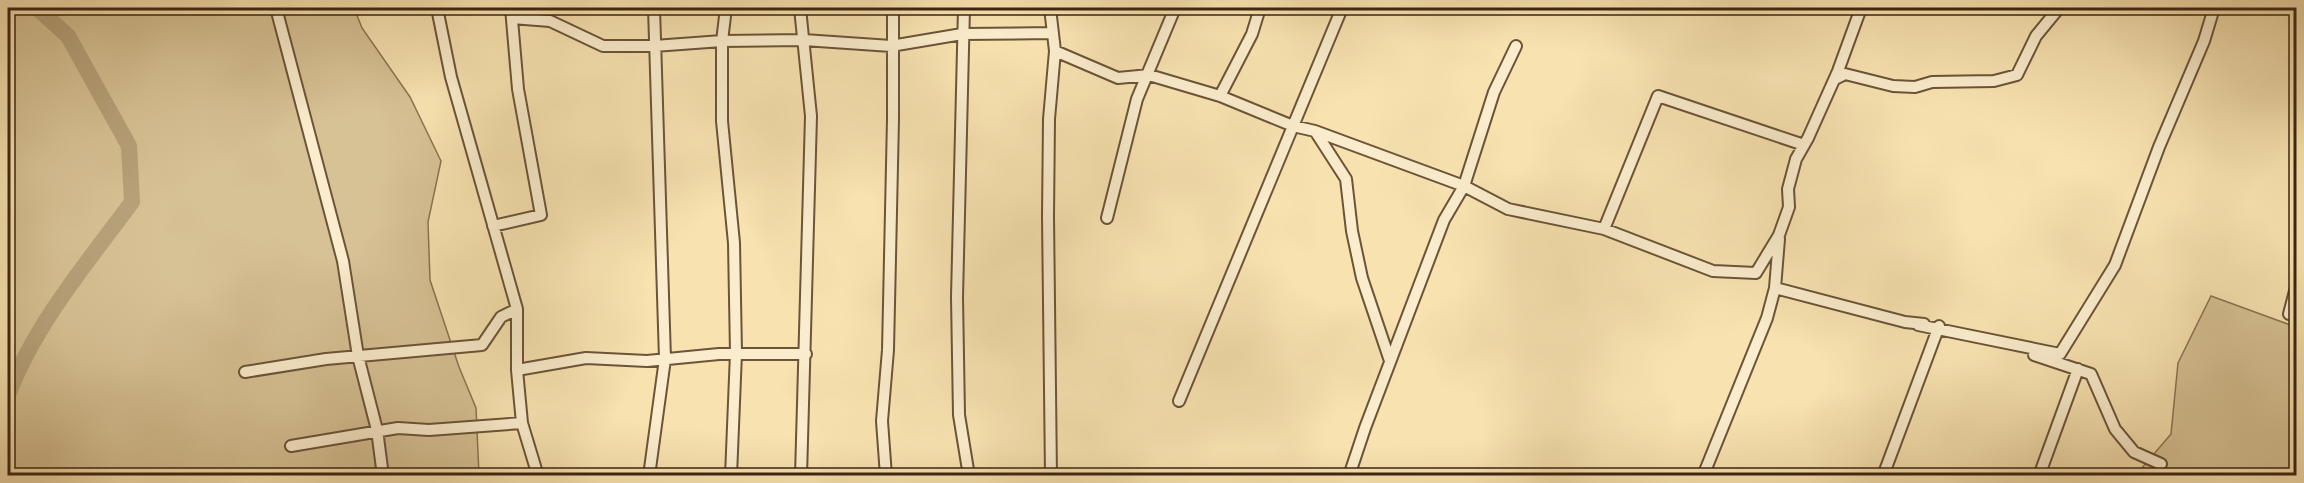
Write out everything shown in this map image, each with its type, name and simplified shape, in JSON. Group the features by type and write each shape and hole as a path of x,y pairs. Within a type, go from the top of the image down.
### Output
{"street":[{"path":"276,8 343,261 358,356 377,430 383,476"},
{"path":"437,8 451,77 517,309 517,370 522,423 538,476"},
{"path":"649,476 665,359 654,8"},
{"path":"726,8 722,41 722,121 734,243 735,353 731,476"},
{"path":"800,8 812,116 801,476"},
{"path":"886,476 882,422 888,350 892,8"},
{"path":"964,8 957,309 959,415 969,476"},
{"path":"1050,8 1055,51 1048,151 1051,476"},
{"path":"1107,218 1137,99 1149,75 1175,8"},
{"path":"1220,96 1252,34 1260,8"},
{"path":"1179,401 1342,8"},
{"path":"1055,51 1118,78 1149,75 1220,96 1293,126 1315,131 1464,186 1508,208 1604,229 1713,271 1756,273 1779,235 1789,207 1788,189 1796,159 1838,71 1862,8"},
{"path":"1837,78 1845,74 1893,86 1915,87 1932,82 1994,81 2017,75 2036,36 2059,8"},
{"path":"1918,325 2060,354 2115,265 2159,147 2204,42 2213,9 2202,8"},
{"path":"493,226 541,215 518,88 511,13 550,21 603,46 804,40 891,46 962,34 1053,33"},
{"path":"1349,476 1444,220 1464,186 1494,92 1516,46"},
{"path":"1604,229 1658,96 1804,145"},
{"path":"1315,131 1346,179 1352,231 1362,278 1390,361"},
{"path":"1703,476 1767,318 1774,288 1779,235"},
{"path":"2289,314 2296,287"},
{"path":"1774,288 1905,322 1939,326 2091,374 2115,429 2134,452 2160,464"},
{"path":"245,372 358,356 482,345 501,317 517,309"},
{"path":"1883,476 1939,326"},
{"path":"517,370 586,358 665,359 719,354 806,354"},
{"path":"2039,476 2078,369"},
{"path":"291,446 377,430 398,428 429,430 522,423"}],"shaded area":[{"path":"8,8 354,8 362,28 410,97 441,161 428,222 430,280 459,367 476,408 479,475 8,475"},
{"path":"2211,296 2296,327 2296,475 2139,476 2141,469 2171,434 2178,363"}],"waterway":[{"path":"8,395 32,343 47,319 132,202 129,146 68,36 37,8"}]}
